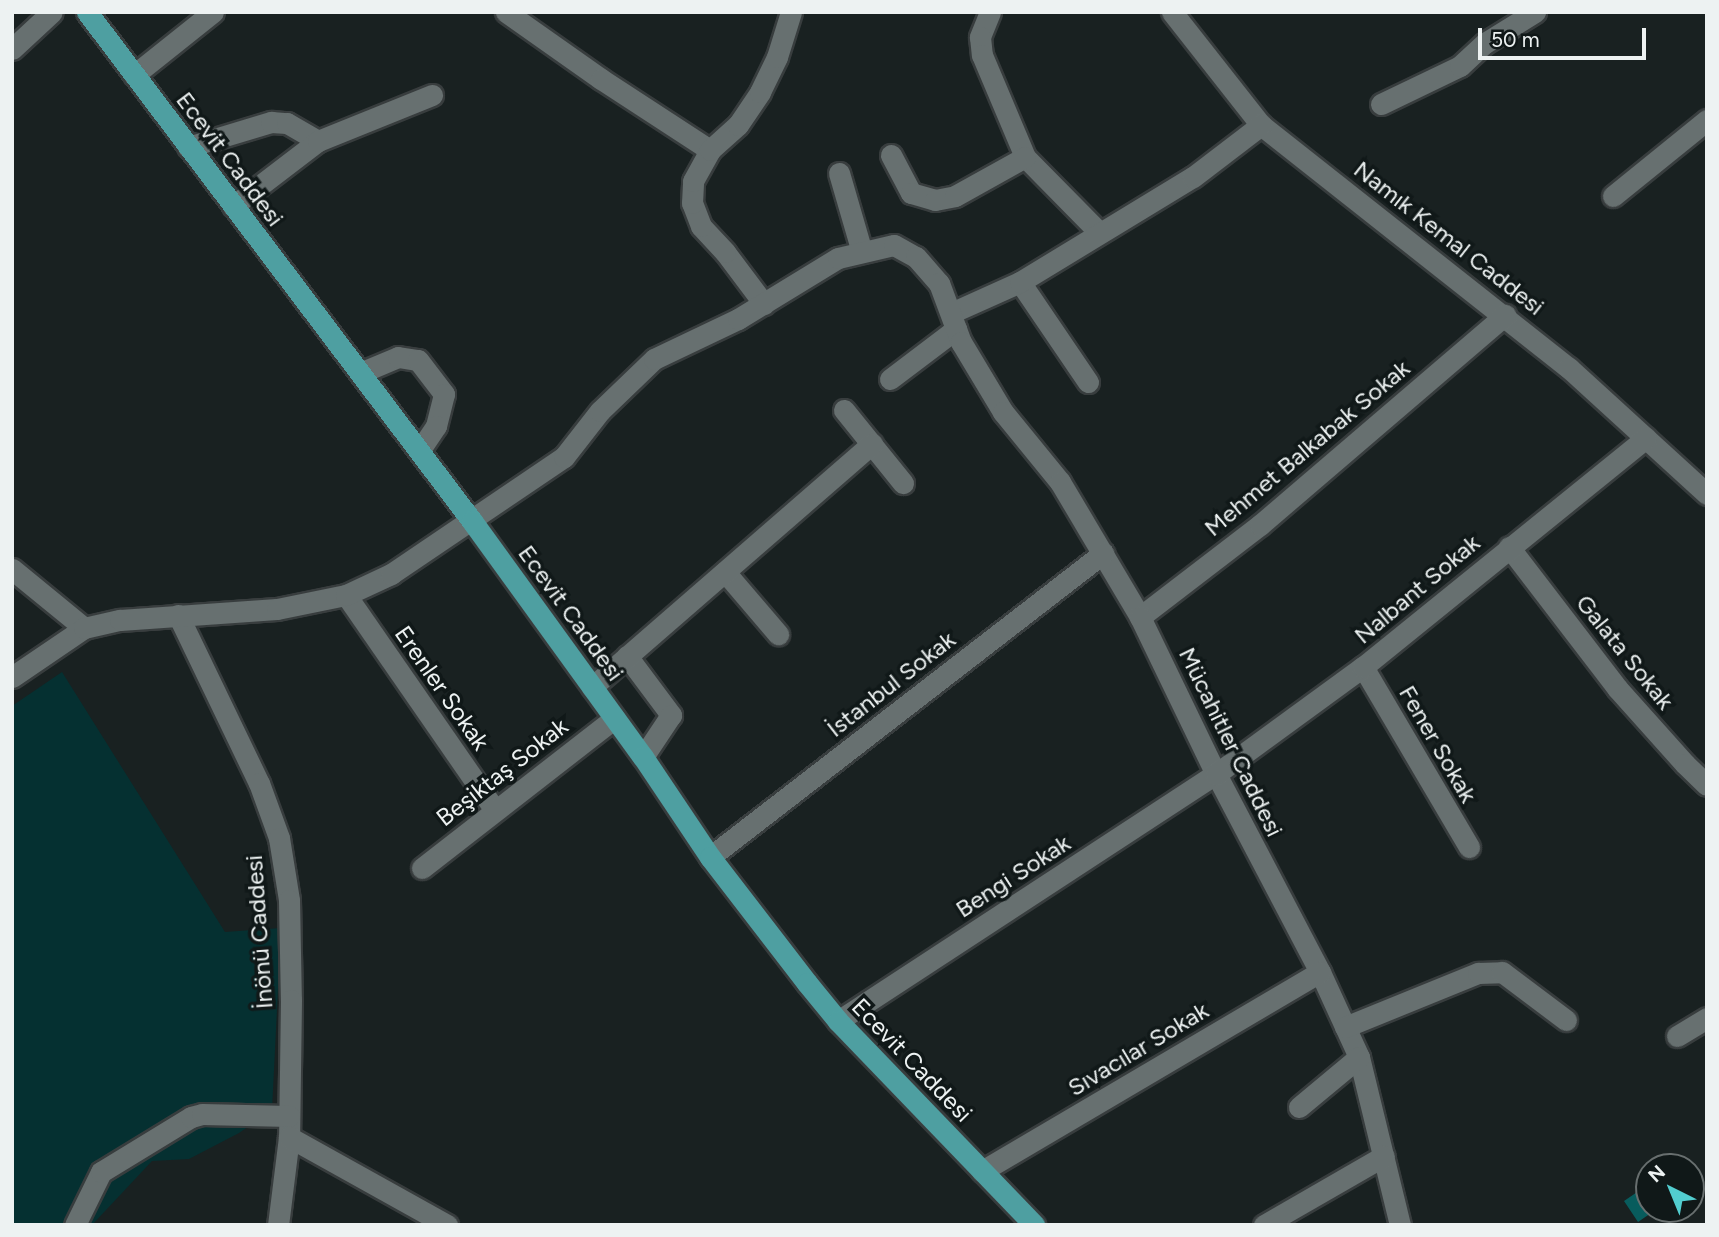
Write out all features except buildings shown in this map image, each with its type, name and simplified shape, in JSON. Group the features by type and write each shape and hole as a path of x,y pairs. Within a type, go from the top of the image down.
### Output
{"main road":[{"name":"Ecevit Caddesi","path":"87,12 472,521 643,757 710,857 838,1021 1034,1225"}],"street":[{"path":"12,49 52,12"},
{"path":"134,75 213,12"},
{"path":"506,12 601,79 710,150"},
{"path":"764,304 726,253 701,226 692,203 692,181 710,150 738,125 760,92 777,57 791,12"},
{"path":"990,12 980,37 982,55 1026,157 1099,232"},
{"name":"Namık Kemal Caddesi","path":"1172,12 1261,125 1505,315 1707,494"},
{"path":"1381,104 1460,66 1485,43 1535,12"},
{"path":"233,206 318,141 432,95"},
{"path":"1613,196 1707,120"},
{"path":"188,147 271,122 287,123 318,141"},
{"path":"890,379 954,321 1193,177 1261,125"},
{"path":"891,155 911,193 935,200 955,196 1026,157"},
{"path":"839,173 862,252"},
{"name":"Mücahitler Caddesi","path":"83,628 120,620 277,609 346,595 391,574 564,457 600,411 654,359 764,304 838,258 894,245 916,257 939,283 961,342 1003,412 1059,482 1140,617 1216,774 1320,972 1359,1057 1400,1225"},
{"path":"1020,282 1088,382"},
{"name":"Mehmet Balkabak Sokak","path":"1140,617 1260,525 1505,315"},
{"path":"360,373 398,358 418,360 444,394 436,426 419,451"},
{"path":"844,410 903,483"},
{"name":"Nalbant Sokak","path":"1216,774 1363,667 1646,438"},
{"path":"592,687 872,444"},
{"name":"Galata Sokak","path":"1509,547 1617,688 1707,785"},
{"name":"İstanbul Sokak","path":"710,857 1104,553"},
{"path":"12,569 83,628 12,677"},
{"path":"725,572 778,634"},
{"name":"Erenler Sokak","path":"346,595 495,810"},
{"name":"İnönü Caddesi","path":"178,615 259,783 279,838 289,900 292,1000 289,1126 278,1225"},
{"path":"627,656 671,715 643,757"},
{"name":"Fener Sokak","path":"1363,667 1469,847"},
{"name":"Beşiktaş Sokak","path":"422,867 615,718"},
{"name":"Bengi Sokak","path":"838,1021 1216,774"},
{"name":"Sıvacılar Sokak","path":"982,1171 1320,972"},
{"path":"1345,1027 1478,973 1502,972 1566,1020"},
{"path":"1677,1037 1707,1018"},
{"path":"1298,1107 1359,1057"},
{"path":"75,1225 102,1172 191,1117 201,1114 289,1126 447,1225"},
{"path":"1264,1225 1384,1156"}],"shaded area":[{"path":"62,672 225,932 281,928 272,1110 239,1133 189,1159 152,1161 92,1225 12,1225 12,706"},
{"path":"1635,1194 1635,1218 1624,1201"}]}
